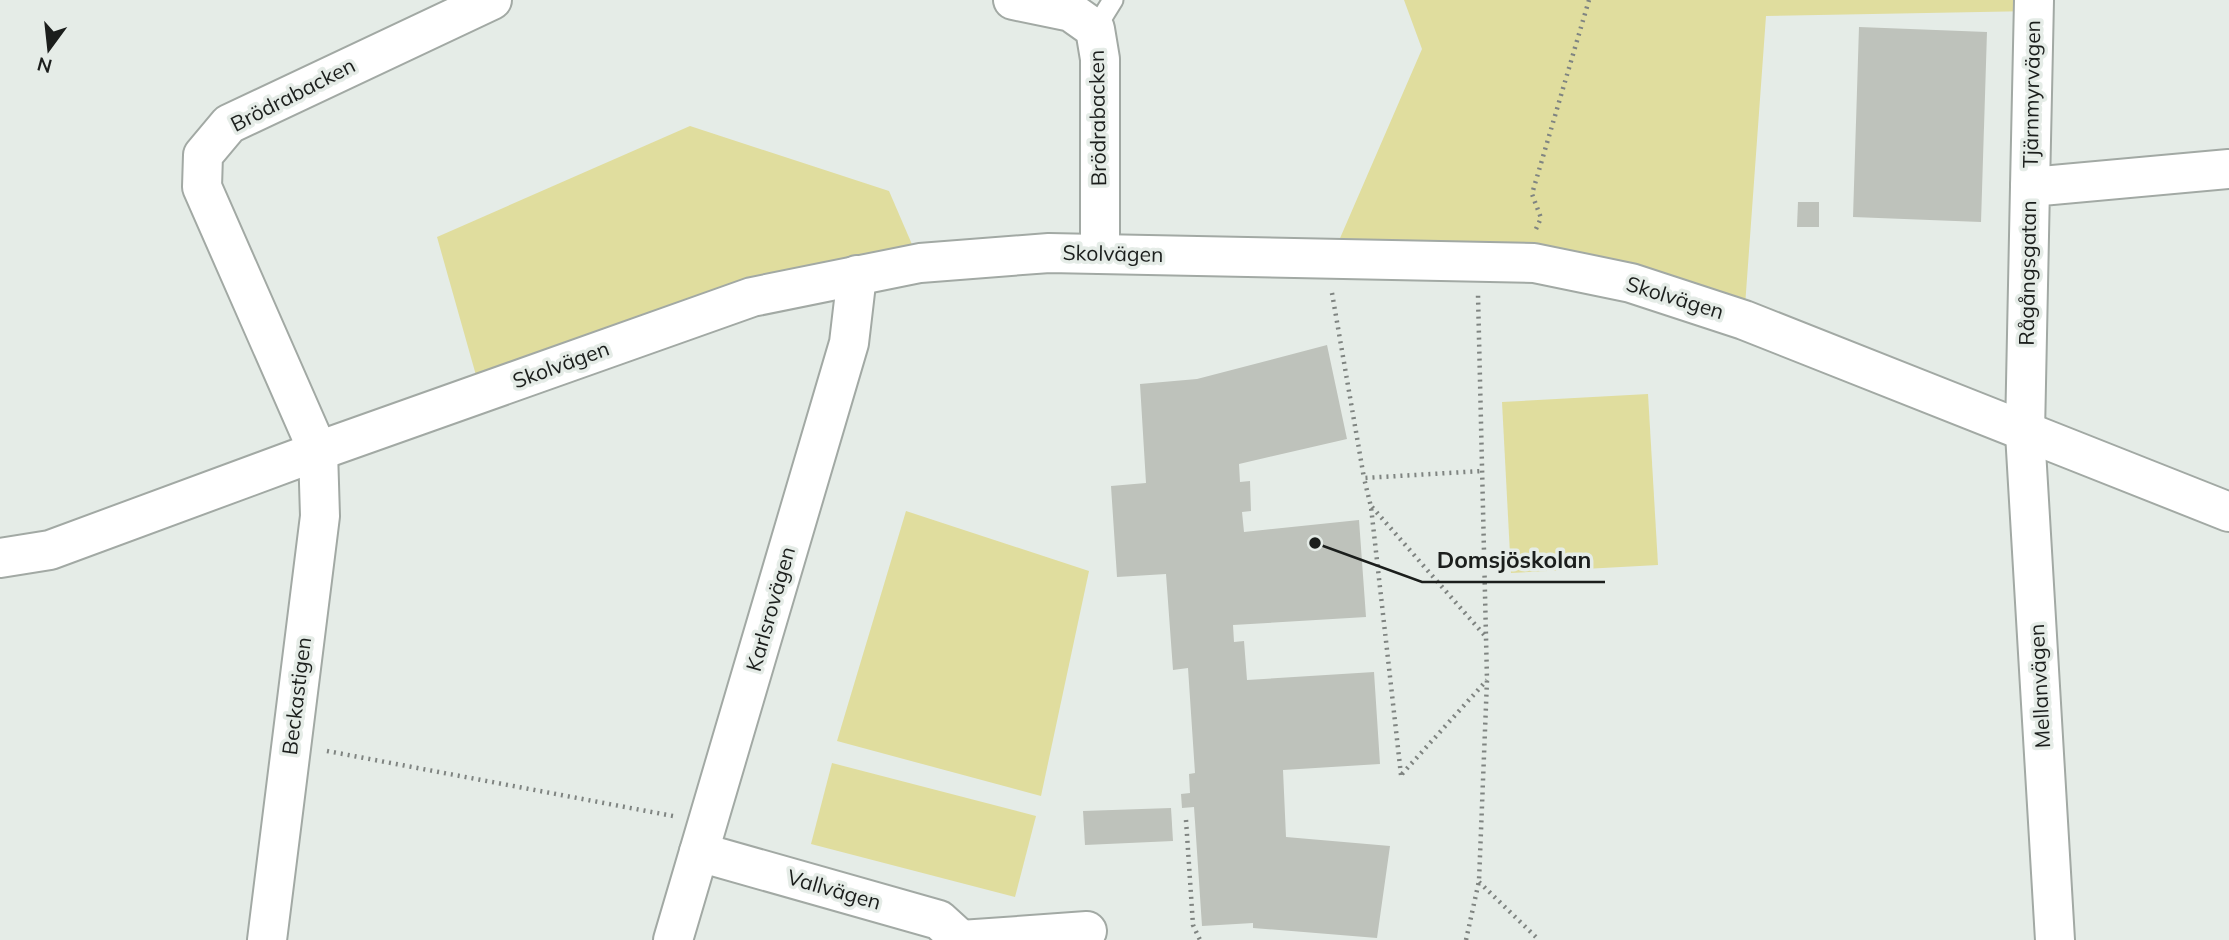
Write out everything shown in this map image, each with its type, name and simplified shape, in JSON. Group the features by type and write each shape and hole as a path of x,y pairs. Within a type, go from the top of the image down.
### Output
{"street":[{"name":"Brödrabacken","path":"318,451 202,187 203,155 229,124 492,0"},
{"name":"Brödrabacken","path":"1013,0 1072,12 1104,14 1100,59 1100,254"},
{"name":"Tjärnmyrvägen","path":"2030,187 2034,0"},
{"name":"Rågångsgatan","path":"2025,433 2030,187 2229,169"},
{"name":"Skolvägen","path":"0,558 50,550 318,451 752,297 920,263 1049,253 1534,263 1631,283 1744,320 2229,512"},
{"name":"Karlsrovägen","path":"674,940 849,343 857,275"},
{"name":"Mellanvägen","path":"2025,433 2055,940"},
{"name":"Beckastigen","path":"267,940 320,516 318,451"},
{"name":"Vallvägen","path":"704,837 939,920 961,940"},
{"path":"961,940 1087,931"}],"path":[{"path":"1519,263 1541,218 1532,194 1589,0"},
{"path":"1331,259 1333,307 1371,507 1401,775 1487,680"},
{"path":"1466,940 1479,881 1487,680 1478,262"},
{"path":"1364,478 1482,471"},
{"path":"1371,507 1486,637"},
{"path":"291,744 704,837"},
{"path":"1186,820 1193,925 1200,940"},
{"path":"1479,881 1539,940"}],"shaded area":[{"path":"1404,0 2034,0 2034,11 1766,16 1744,320 1631,283 1331,259 1422,49"},
{"path":"690,126 889,191 920,263 481,393 437,237"},
{"path":"1648,394 1658,565 1511,573 1502,402"},
{"path":"906,511 1089,571 1041,796 837,741"},
{"path":"832,763 1036,816 1015,897 811,844"}],"building":[{"path":"1859,27 1987,32 1981,222 1853,217"},
{"path":"1798,202 1819,202 1819,227 1797,227"},
{"path":"1327,345 1347,439 1239,464 1240,482 1250,481 1251,511 1242,512 1244,532 1359,520 1366,617 1233,625 1234,642 1244,641 1247,680 1374,672 1380,764 1283,770 1286,837 1390,846 1377,938 1253,928 1253,923 1202,926 1194,807 1182,808 1181,794 1190,793 1189,774 1195,773 1188,668 1173,670 1166,574 1117,577 1111,486 1146,483 1140,384 1197,379"},
{"path":"1171,808 1173,841 1085,845 1083,811"}],"place":[{"name":"Domsjöskolan","path":"1315,543"}]}
